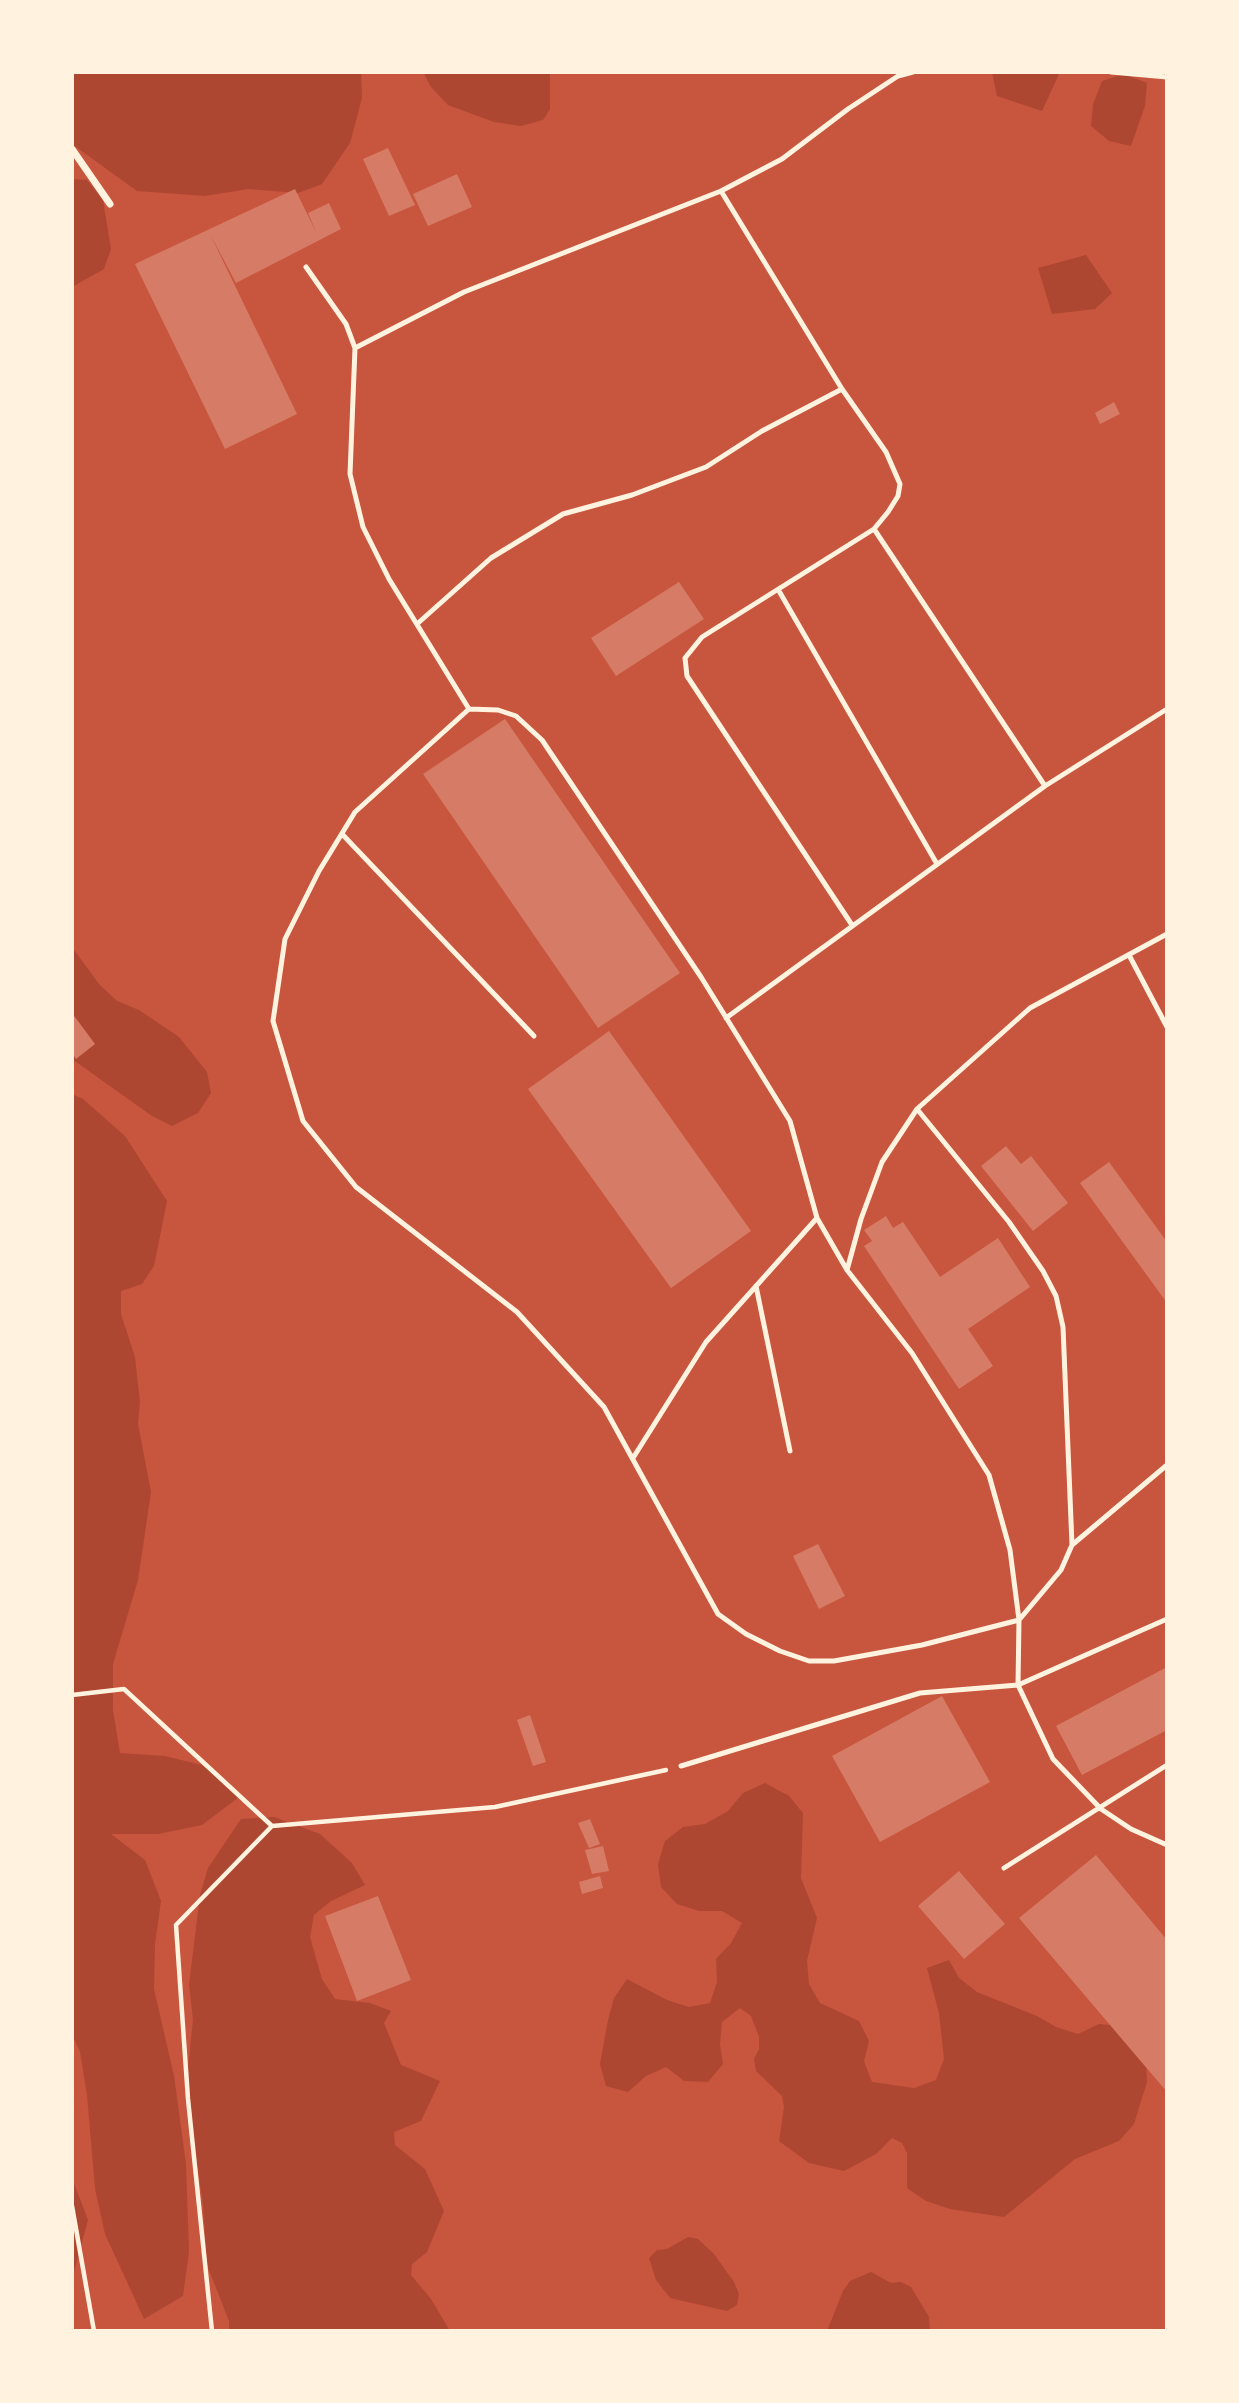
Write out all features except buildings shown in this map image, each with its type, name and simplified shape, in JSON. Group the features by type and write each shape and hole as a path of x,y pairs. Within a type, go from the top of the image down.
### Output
{"street":[{"path":"72,149 110,204"}],"lane":[{"path":"355,348 464,292 721,191 782,159 848,109 898,76 913,72"},
{"path":"1111,72 1167,77"},
{"path":"721,191 842,389 886,452 900,484 898,496 874,528 696,642 685,658 687,676 852,925"},
{"path":"306,267 346,324 355,348 350,474 363,527 417,624 469,709"},
{"path":"417,624 491,558 563,514 632,495 706,467 762,431 842,389"},
{"path":"874,528 1045,786"},
{"path":"779,591 937,864"},
{"path":"917,1109 1009,1222 1043,1270 1056,1296 1063,1327 1072,1545 1061,1570 1019,1619 922,1645 834,1661 809,1661 780,1651 746,1634 718,1614 604,1406 517,1312 356,1187 303,1121 273,1021 285,939 355,812 469,709 498,709 516,716 542,740 726,1018 790,1121 817,1218 847,1270 912,1353 989,1475 1010,1549 1019,1619 1018,1685 1053,1759 1101,1809 1131,1829 1167,1845"},
{"path":"726,1018 1045,786 1167,709"},
{"path":"342,834 534,1036"},
{"path":"847,1270 861,1219 882,1162 917,1109 1030,1008 1167,934"},
{"path":"1129,954 1167,1027"},
{"path":"633,1458 706,1342 817,1218"},
{"path":"756,1286 789,1451"},
{"path":"1072,1545 1167,1465"},
{"path":"681,1766 920,1693 1018,1685 1167,1619"},
{"path":"1004,1868 1167,1765"}],"path":[{"path":"72,1695 124,1689 272,1826"},
{"path":"212,2331 188,2099 177,1925 272,1826 495,1807 681,1766"},
{"path":"72,2206 94,2331"}],"shaded area":[{"path":"72,72 361,72 362,98 350,143 322,184 298,193 248,189 205,196 137,191 72,144"},
{"path":"423,72 550,72 550,109 543,120 521,126 494,122 448,105 431,87"},
{"path":"992,72 1060,72 1042,111 997,96"},
{"path":"1124,74 1147,83 1145,106 1131,146 1109,141 1091,126 1093,104 1102,81"},
{"path":"72,179 87,180 103,200 111,249 104,269 72,287"},
{"path":"1086,255 1112,293 1095,309 1052,314 1038,268"},
{"path":"72,947 99,984 117,1001 139,1010 179,1037 207,1072 211,1093 198,1113 172,1126 152,1116 72,1059"},
{"path":"72,1094 83,1099 125,1136 167,1201 154,1266 142,1284 121,1291 121,1314 135,1357 140,1402 138,1424 151,1492 138,1580 113,1664 113,1710 120,1753 165,1756 206,1766 239,1797 202,1825 158,1834 111,1834 145,1860 161,1901 155,1944 154,1989 174,2076 186,2164 189,2252 183,2296 144,2319 105,2234 95,2189 87,2095 80,2052 72,2034"},
{"path":"765,1783 789,1796 803,1813 801,1878 817,1918 807,1961 809,1984 820,2003 859,2021 869,2041 864,2061 872,2082 914,2088 936,2080 944,2059 939,2013 927,1968 949,1960 959,1978 977,1992 1037,2016 1056,2027 1078,2034 1099,2024 1120,2026 1146,2061 1147,2082 1134,2124 1119,2141 1075,2159 1004,2217 950,2209 926,2201 907,2188 907,2153 902,2143 892,2138 876,2154 844,2171 809,2163 779,2141 784,2107 782,2096 756,2071 754,2059 759,2049 759,2037 751,2016 740,2008 722,2022 720,2044 723,2064 708,2082 684,2081 666,2067 646,2076 628,2092 606,2086 600,2064 608,2020 614,1998 627,1979 667,2000 689,2007 710,2003 717,1982 716,1959 731,1943 742,1923 722,1911 699,1911 677,1904 661,1887 658,1864 665,1841 683,1827 705,1824 728,1811 743,1793"},
{"path":"274,1817 320,1834 352,1863 365,1885 331,1901 314,1915 310,1937 322,1979 335,1999 370,2003 391,2011 384,2023 401,2065 440,2081 421,2121 394,2132 395,2145 425,2169 444,2211 427,2252 412,2264 411,2275 431,2299 450,2331 229,2331 229,2321 207,2265 203,2205 186,2089 193,2019 189,1985 200,1895 208,1868 241,1819"},
{"path":"72,2178 88,2220 72,2279"},
{"path":"688,2237 698,2239 714,2254 734,2282 739,2294 737,2305 727,2311 670,2298 656,2280 649,2258 657,2250 667,2249"},
{"path":"871,2272 891,2283 901,2282 911,2287 929,2317 930,2331 827,2331 843,2291 850,2281"}]}
